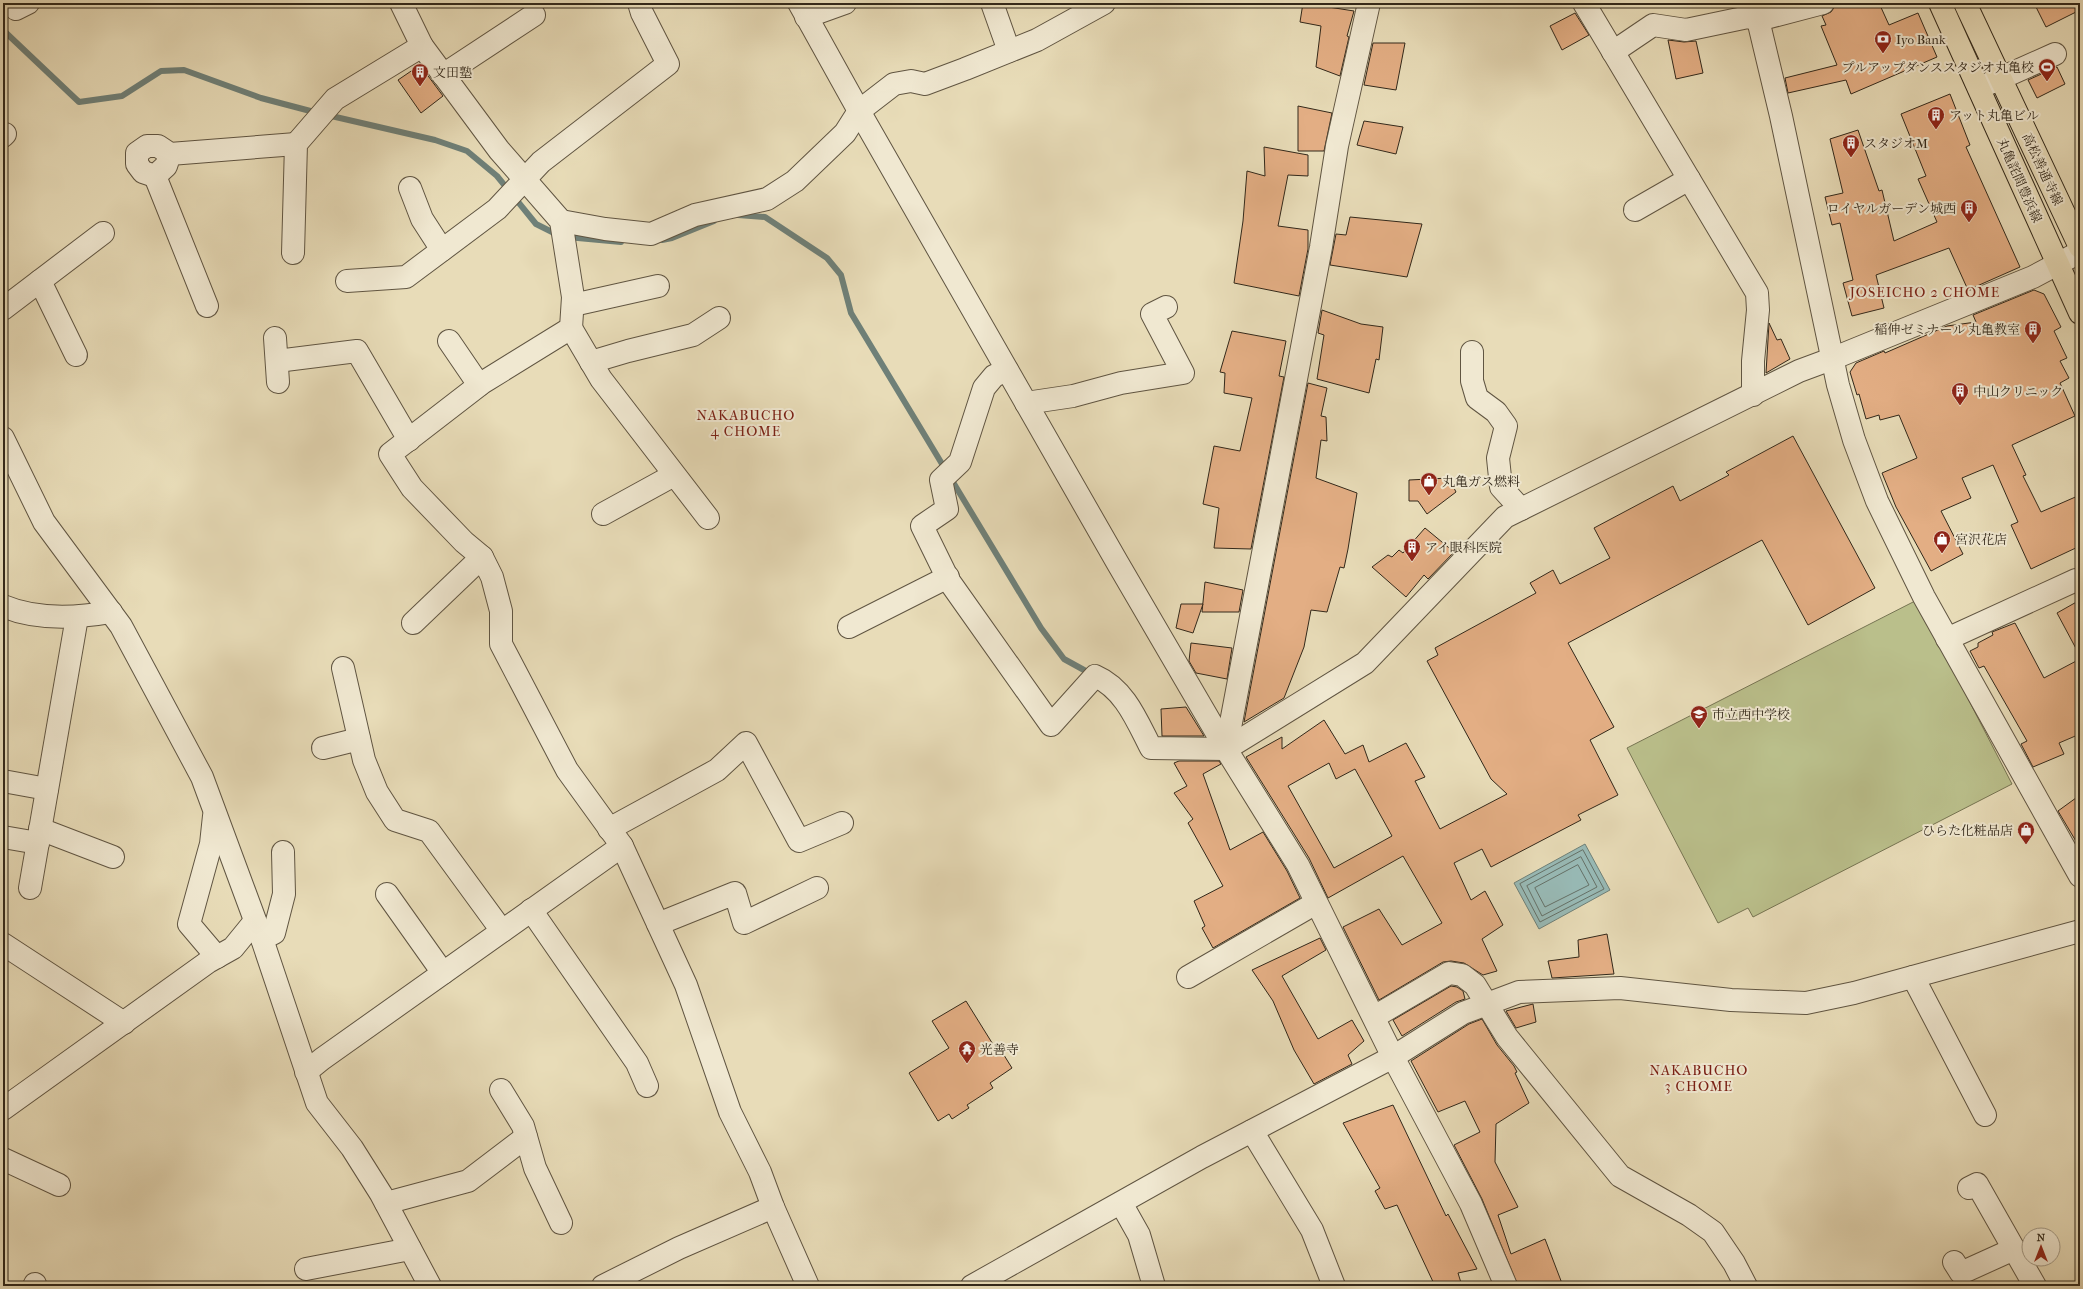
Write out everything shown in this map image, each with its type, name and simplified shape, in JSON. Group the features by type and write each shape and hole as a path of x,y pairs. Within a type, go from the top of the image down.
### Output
{"main road":[{"name":"丸亀詫間豊浜線","path":"1940,3 2080,313"},
{"name":"高松善通寺線","path":"1965,3 2080,248"}],"street":[{"path":"12,3 16,9 28,3"},
{"path":"401,3 422,46 499,150 518,187 563,231 573,305 571,328 601,379 708,518"},
{"path":"347,281 406,277 497,209 541,162 668,64 642,13 639,3"},
{"path":"845,3 803,10 1007,370 1226,749 1298,865 1393,1057 1471,1204 1506,1286"},
{"path":"992,3 1009,51"},
{"path":"563,231 605,229 651,234 695,215 767,199 796,180 846,133 859,111 894,84 911,81 925,84 1037,40 1104,3"},
{"path":"1226,749 1321,247 1338,146 1369,3"},
{"path":"1584,3 1757,292 1758,310 1753,361 1753,395"},
{"path":"1613,52 1653,25 1686,30 1748,17 1756,12 1823,3"},
{"path":"1756,12 1834,358 1838,384 1854,440 1877,501 1924,597 2080,876"},
{"path":"443,75 534,15"},
{"path":"293,253 296,144 332,102 422,46"},
{"path":"1979,88 2055,54"},
{"path":"207,306 155,176 143,172 137,164 137,153 147,146 158,146 170,154 296,144"},
{"path":"155,176 166,166 170,154"},
{"path":"1635,210 1690,179"},
{"path":"410,188 422,219 442,250"},
{"path":"3,309 103,233"},
{"path":"1007,370 994,376 984,388 960,462 946,475 947,509 922,526 948,578 1051,725 1095,676 1108,682 1126,701 1151,748 1226,749 1365,663 1505,517 1799,371 2033,277 2080,252"},
{"path":"40,281 76,355"},
{"path":"573,305 658,286"},
{"path":"1026,403 1072,396 1121,383 1183,374 1152,314 1166,307"},
{"path":"592,362 628,351 693,335 719,318"},
{"path":"571,328 479,385 390,454 412,488 464,542 482,558 492,578 501,611 501,644 567,770 622,846 686,985 730,1112 760,1172 773,1207 808,1286"},
{"path":"275,338 277,372 357,351 409,440"},
{"path":"449,341 479,385"},
{"path":"1472,352 1472,381 1477,398 1496,412 1506,426 1498,458 1502,487 1521,509"},
{"path":"3,438 44,522 121,626 202,777 259,930 317,1103 352,1148 386,1203 430,1286"},
{"path":"603,514 674,475"},
{"path":"413,624 482,558"},
{"path":"849,627 948,578"},
{"path":"1947,639 2076,580"},
{"path":"3,606 12,610 77,617 111,612"},
{"path":"30,888 77,617"},
{"path":"342,668 364,760 377,792 395,820 429,831 502,931"},
{"path":"323,748 359,739"},
{"path":"609,829 717,770 746,743 799,841 842,823"},
{"path":"3,782 47,789"},
{"path":"214,810 211,844 190,924 217,957"},
{"path":"3,837 39,836 113,857"},
{"path":"306,1072 322,1059 622,846"},
{"path":"3,1109 217,957 259,930 274,933 284,894 283,852"},
{"path":"658,924 735,894 744,923 817,888"},
{"path":"387,894 444,973"},
{"path":"1188,977 1316,903"},
{"path":"531,910 637,1063 647,1086"},
{"path":"972,1286 1252,1131 1393,1057 1463,1013 1519,992 1620,988 1731,1000 1806,1003 1854,993 2080,931"},
{"path":"3,944 124,1023"},
{"path":"1374,1017 1448,973 1462,976 1475,986 1507,1037 1620,1176 1689,1215 1714,1232 1734,1263 1746,1286"},
{"path":"1913,977 1985,1115"},
{"path":"501,1090 522,1126 535,1168 561,1223"},
{"path":"1252,1131 1312,1230 1334,1286"},
{"path":"386,1203 468,1180 526,1137"},
{"path":"3,1159 59,1185"},
{"path":"1969,1188 1977,1184 2035,1286"},
{"path":"1121,1203 1139,1236 1154,1286"},
{"path":"602,1286 679,1248 773,1207"},
{"path":"306,1269 410,1249"},
{"path":"1954,1262 1961,1273 2014,1249"}],"green space":[{"path":"1917,600 2012,784 1753,917 1748,908 1718,923 1627,748"}],"water":[{"path":"1585,844 1610,890 1539,929 1514,883"}],"building":[{"path":"1303,3 1354,11 1347,36 1349,37 1340,76 1316,67 1321,26 1300,22"},
{"path":"1842,3 1879,3 1889,25 1918,13 1937,57 1851,94 1846,80 1788,93 1785,78 1837,65 1821,26 1826,25 1822,16 1831,12 1835,6"},
{"path":"2034,3 2080,3 2080,10 2046,27"},
{"path":"1575,13 1589,35 1562,50 1550,26"},
{"path":"1668,40 1684,42 1696,41 1703,73 1676,79"},
{"path":"1373,43 1405,43 1396,90 1364,85"},
{"name":"文田塾","path":"420,65 443,96 421,113 398,80"},
{"name":"プルアップダンススタジオ丸亀校","path":"2057,67 2065,84 2037,98 2028,80"},
{"path":"1950,94 1970,145 1966,147 2020,267 1968,290 1949,248 1876,275 1884,308 1852,316 1843,283 1853,280 1840,223 1832,225 1825,197 1843,193 1830,139 1858,130 1879,191 1882,190 1894,241 1937,222 1918,179 1926,176 1901,114"},
{"path":"1298,106 1332,113 1324,151 1298,151"},
{"path":"1364,121 1403,127 1396,154 1357,145"},
{"path":"1264,147 1308,155 1308,176 1288,175 1278,226 1308,230 1308,249 1299,296 1234,283 1243,221 1247,171 1265,176"},
{"path":"1350,217 1422,224 1407,277 1330,265 1336,234 1346,235"},
{"path":"2034,290 2044,294 2061,327 2054,331 2067,358 2060,361 2069,378 2060,383 2075,416 2012,445 2026,475 2023,476 2041,512 2080,495 2080,546 2031,569 2011,525 2018,522 1993,465 1962,478 1971,498 1941,511 1963,554 1931,571 1896,507 1882,473 1917,458 1899,415 1880,420 1879,415 1866,419 1859,394 1857,395 1850,372 1856,363 1884,351 1885,353 1947,326 1976,322 1973,315"},
{"path":"1322,310 1361,324 1383,327 1379,360 1376,359 1369,393 1317,379 1324,335 1318,333"},
{"path":"1769,323 1777,340 1781,339 1790,359 1766,373"},
{"path":"1232,331 1286,341 1279,376 1284,377 1251,549 1214,548 1219,508 1203,504 1214,446 1240,451 1252,398 1224,393 1225,373 1220,372"},
{"path":"1308,383 1327,388 1321,416 1326,417 1327,441 1321,440 1316,478 1357,493 1348,549 1344,568 1340,567 1327,612 1311,610 1304,647 1284,698 1244,722"},
{"path":"1793,436 1875,588 1808,625 1762,540 1568,643 1614,727 1590,740 1618,795 1578,815 1581,820 1491,867 1482,849 1454,863 1471,900 1485,891 1503,925 1482,939 1497,971 1483,975 1464,963 1451,961 1443,962 1379,1000 1343,927 1379,909 1402,945 1442,923 1403,856 1328,898 1309,858 1246,757 1282,737 1282,749 1324,720 1345,754 1363,745 1369,762 1406,743 1425,777 1415,781 1440,829 1507,794 1491,779 1427,661 1438,655 1435,648 1536,593 1530,583 1553,570 1560,584 1610,558 1594,528 1673,486 1680,501 1729,475 1726,472","holes":["1329,763 1336,779 1355,769 1392,836 1334,868 1288,786"]},
{"name":"丸亀ガス燃料","path":"1449,478 1456,492 1427,514 1418,501 1409,501 1409,480"},
{"name":"アイ眼科医院","path":"1425,528 1454,552 1428,579 1424,575 1406,597 1372,567 1388,555 1392,557 1399,550 1403,553"},
{"path":"1205,582 1243,590 1239,612 1202,612"},
{"path":"2080,600 2080,656 2057,613"},
{"path":"1181,604 1203,604 1193,633 1176,628"},
{"path":"2015,623 2044,678 2080,659 2080,734 2059,743 2064,754 2033,767 2021,744 2027,741 1984,666 1979,668 1970,651 1978,647 1978,643 1993,635 1992,632"},
{"path":"1191,643 1232,648 1227,679 1196,673 1189,661"},
{"path":"1186,707 1204,736 1162,736 1161,709"},
{"path":"1179,761 1219,761 1221,764 1203,774 1230,850 1263,832 1287,871 1300,898 1213,948 1202,928 1205,926 1194,901 1223,886 1188,823 1193,819 1174,793 1187,786 1174,763"},
{"path":"2080,795 2080,848 2058,811"},
{"path":"1607,934 1614,974 1552,978 1548,961 1579,957 1578,940"},
{"path":"1320,938 1326,950 1282,976 1318,1039 1352,1020 1364,1041 1348,1055 1352,1064 1314,1084 1294,1050 1273,1001 1252,970"},
{"path":"1451,986 1457,987 1463,991 1465,999 1456,1002 1402,1036 1393,1020"},
{"name":"光善寺","path":"966,1001 994,1046 997,1044 1012,1068 990,1083 993,1088 967,1105 969,1108 952,1119 949,1114 938,1121 909,1073 949,1048 932,1021"},
{"path":"1533,1004 1536,1022 1516,1028 1506,1011"},
{"path":"1482,1019 1497,1045 1514,1066 1517,1072 1515,1073 1529,1103 1496,1124 1495,1162 1518,1207 1498,1215 1511,1254 1545,1239 1563,1286 1518,1286 1482,1199 1454,1145 1480,1132 1465,1101 1438,1112 1411,1061 1469,1024"},
{"path":"1393,1105 1446,1216 1448,1214 1477,1269 1458,1273 1462,1286 1435,1286 1397,1205 1385,1209 1375,1191 1380,1188 1343,1123"}],"waterway":[{"path":"3,30 79,102 122,96 161,71 184,70 261,98 318,113"},
{"path":"327,115 435,140 467,151 497,176 536,224 558,235"},
{"path":"738,215 765,217 827,258 841,275 851,313 1041,628 1064,659 1084,670"},
{"path":"662,240 672,238 714,221"},
{"path":"567,237 621,242"}],"place":[{"name":"Iyo Bank","path":"1883,54"},
{"name":"プルアップダンススタジオ丸亀校","path":"2047,82"},
{"name":"文田塾","path":"420,87"},
{"name":"アット丸亀ビル","path":"1936,130"},
{"name":"スタジオM","path":"1851,158"},
{"name":"ロイヤルガーデン城西","path":"1969,223"},
{"name":"稲伸ゼミナール 丸亀教室","path":"2033,344"},
{"name":"中山クリニック","path":"1960,406"},
{"name":"丸亀ガス燃料","path":"1429,496"},
{"name":"宮沢花店","path":"1942,554"},
{"name":"アイ眼科医院","path":"1412,562"},
{"name":"市立西中学校","path":"1699,729"},
{"name":"ひらた化粧品店","path":"2026,845"},
{"name":"光善寺","path":"967,1064"}],"district":[{"name":"JOSEICHO 2 CHOME","path":"1925,292"},
{"name":"NAKABUCHO 4 CHOME","path":"746,424"},
{"name":"NAKABUCHO 3 CHOME","path":"1699,1078"}]}
